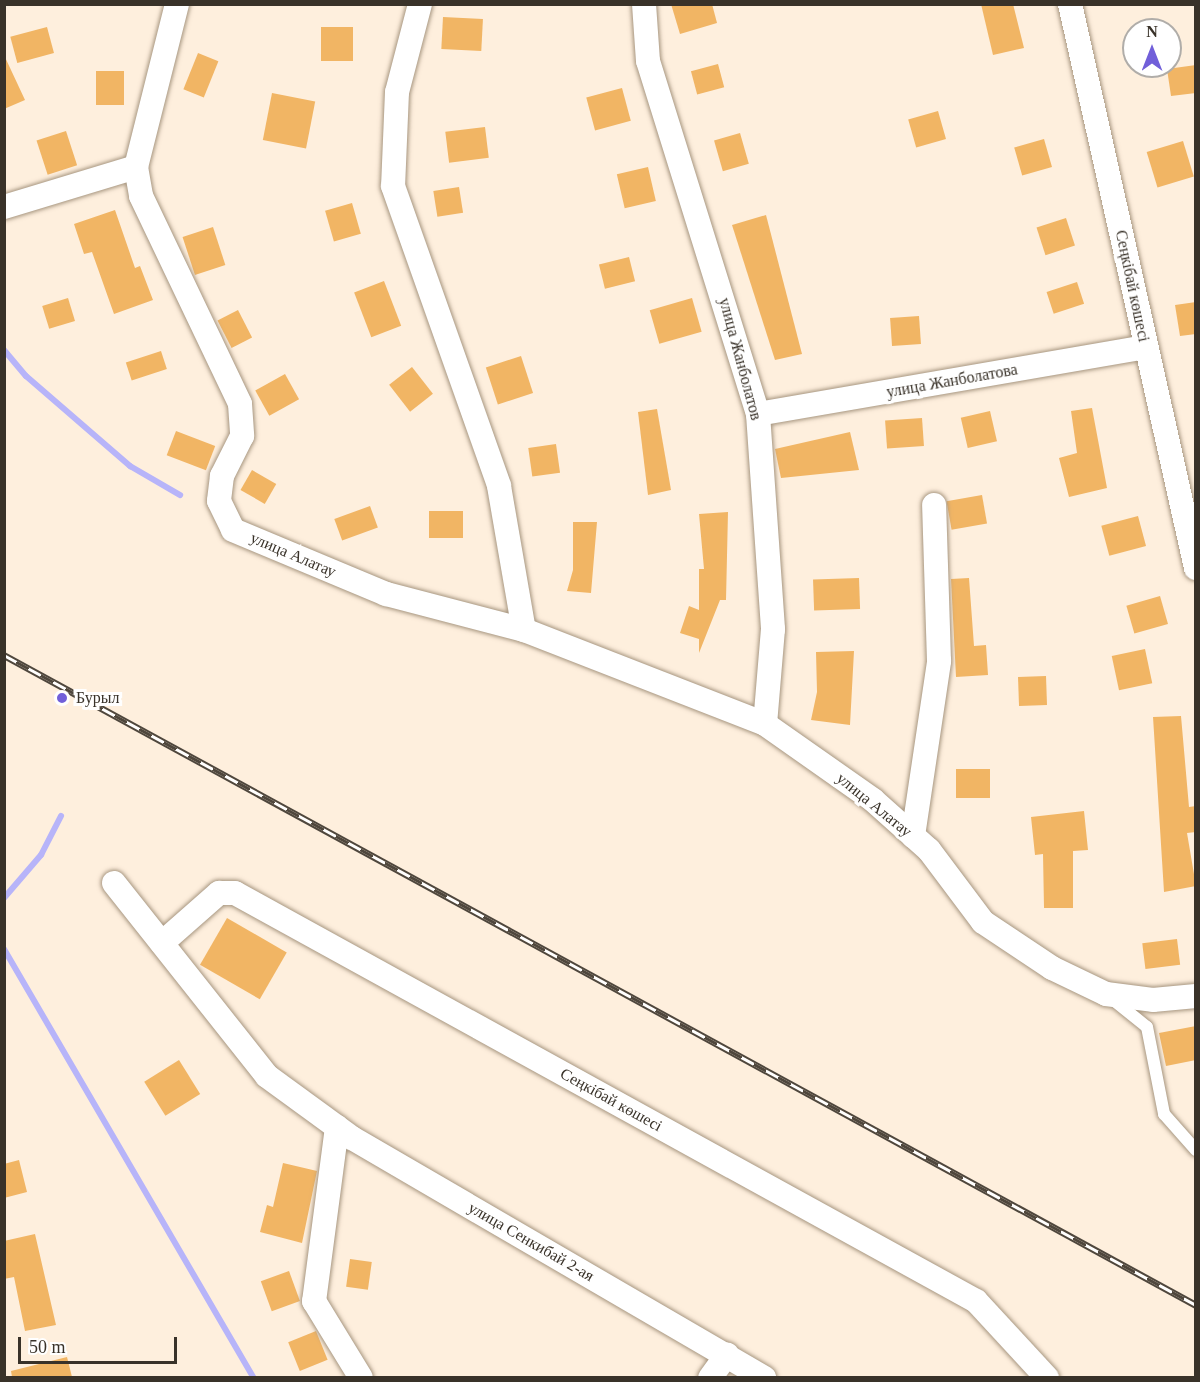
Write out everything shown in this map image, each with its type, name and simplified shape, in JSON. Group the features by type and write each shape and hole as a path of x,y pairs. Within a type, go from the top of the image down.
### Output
{"street":[{"path":"4,207 136,167 177,4"},
{"path":"420,4 397,92 393,186 499,486 524,630"},
{"name":"улица Жанболатов","path":"644,4 648,62 758,414 773,629 765,724"},
{"name":"Сеңкібай көшесі","path":"1070,4 1196,568"},
{"name":"улица Алатау","path":"136,167 141,196 240,404 242,436 222,476 219,501 233,530 386,594 524,630 765,724 873,800 913,836 983,922 1052,968 1106,994 1153,1000 1196,996"},
{"name":"улица Жанболатова","path":"758,414 1146,347"},
{"path":"913,836 939,661 934,505"},
{"name":"улица Сенкибай 2-ая","path":"114,883 267,1076 336,1127 764,1377"},
{"name":"Сеңкібай көшесі","path":"162,943 219,893 235,893 976,1301 1047,1377"},
{"path":"336,1127 314,1301 362,1377"},
{"path":"710,1377 726,1355"}],"lane":[{"path":"1106,994 1147,1027 1164,1114 1196,1150"}],"building":[{"path":"671,4 712,4 717,23 680,34"},
{"path":"981,4 1013,4 1024,48 993,55"},
{"path":"443,17 483,19 481,51 441,49"},
{"path":"47,27 54,53 17,63 10,37"},
{"path":"321,27 353,27 353,61 321,61"},
{"path":"198,53 218,61 204,97 183,89"},
{"path":"4,55 25,100 4,109"},
{"path":"718,64 724,87 697,94 691,71"},
{"path":"1196,65 1196,93 1171,96 1168,78 1182,78 1182,67"},
{"path":"96,71 124,71 124,105 96,105"},
{"path":"622,88 631,121 595,130 586,98"},
{"path":"272,93 315,101 306,149 263,140"},
{"path":"938,111 946,139 916,147 908,120"},
{"path":"485,127 489,158 449,163 445,132"},
{"path":"66,131 77,165 48,175 37,141"},
{"path":"740,133 749,164 723,171 714,140"},
{"path":"1044,139 1052,167 1022,175 1014,148"},
{"path":"1183,141 1194,176 1157,187 1147,152"},
{"path":"648,167 656,201 625,208 617,174"},
{"path":"459,187 463,213 437,217 433,191"},
{"path":"352,203 361,234 334,241 325,211"},
{"path":"115,210 135,268 140,266 153,300 114,314 92,252 84,254 74,224"},
{"path":"766,215 802,354 775,360 732,225"},
{"path":"1066,218 1075,246 1045,255 1037,228"},
{"path":"213,227 225,265 195,275 183,237"},
{"path":"629,257 635,281 605,289 599,264"},
{"path":"384,281 401,326 371,337 354,292"},
{"path":"1077,282 1084,304 1054,314 1047,292"},
{"path":"68,298 75,321 49,329 42,306"},
{"path":"692,298 702,332 659,344 650,310"},
{"path":"1196,302 1196,334 1180,336 1175,305"},
{"path":"238,310 252,338 232,348 218,320"},
{"path":"919,316 921,344 892,346 890,318"},
{"path":"161,351 167,369 132,381 126,362"},
{"path":"521,356 533,393 498,405 486,367"},
{"path":"412,367 433,394 410,412 389,385"},
{"path":"285,374 299,399 269,416 255,390"},
{"path":"1092,408 1107,488 1069,497 1059,458 1077,453 1071,411"},
{"path":"657,409 671,490 648,495 638,412"},
{"path":"990,411 997,441 968,448 961,418"},
{"path":"922,418 924,446 887,449 885,421"},
{"path":"176,431 215,446 206,470 167,455"},
{"path":"850,432 859,470 781,478 775,449"},
{"path":"556,444 560,473 532,477 528,448"},
{"path":"252,470 276,484 265,504 241,490"},
{"path":"982,495 987,524 952,530 947,501"},
{"path":"370,506 378,528 342,541 334,519"},
{"path":"429,511 463,511 463,538 429,538"},
{"path":"728,512 726,600 720,600 699,653 699,639 680,633 689,606 699,610 699,569 704,569 699,514"},
{"path":"1138,516 1146,546 1109,556 1101,526"},
{"path":"573,522 597,522 591,593 567,591 573,570"},
{"path":"859,578 860,609 814,611 813,580"},
{"path":"969,578 974,646 986,645 988,675 956,677 951,579"},
{"path":"1160,596 1168,624 1134,634 1126,606"},
{"path":"1145,649 1152,683 1119,690 1112,656"},
{"path":"854,651 850,725 811,720 817,692 816,652"},
{"path":"1046,676 1047,705 1019,706 1018,677"},
{"path":"1181,716 1189,807 1196,806 1196,832 1187,833 1196,886 1164,892 1153,717"},
{"path":"956,769 990,769 990,798 956,798"},
{"path":"1084,811 1088,850 1073,851 1073,908 1044,908 1043,854 1035,855 1031,817"},
{"path":"227,918 287,952 260,999 200,965"},
{"path":"1177,939 1180,965 1145,969 1142,943"},
{"path":"1196,1026 1196,1060 1166,1066 1159,1033"},
{"path":"179,1060 200,1094 165,1116 144,1082"},
{"path":"19,1160 27,1192 4,1198 4,1164"},
{"path":"283,1163 317,1171 302,1243 260,1232 267,1205 273,1207"},
{"path":"35,1234 56,1325 25,1331 14,1277 4,1279 4,1241"},
{"path":"350,1259 372,1262 368,1290 346,1287"},
{"path":"289,1271 300,1301 272,1311 261,1281"},
{"path":"316,1331 328,1360 300,1371 288,1342"},
{"path":"67,1357 72,1377 12,1377 11,1371"}],"waterway":[{"path":"4,350 26,376 130,466 180,495"},
{"path":"4,898 41,855 61,816"},
{"path":"4,949 254,1378"}],"railway":[{"path":"4,655 1196,1305"}],"place":[{"name":"Бурыл","path":"62,698"}]}
